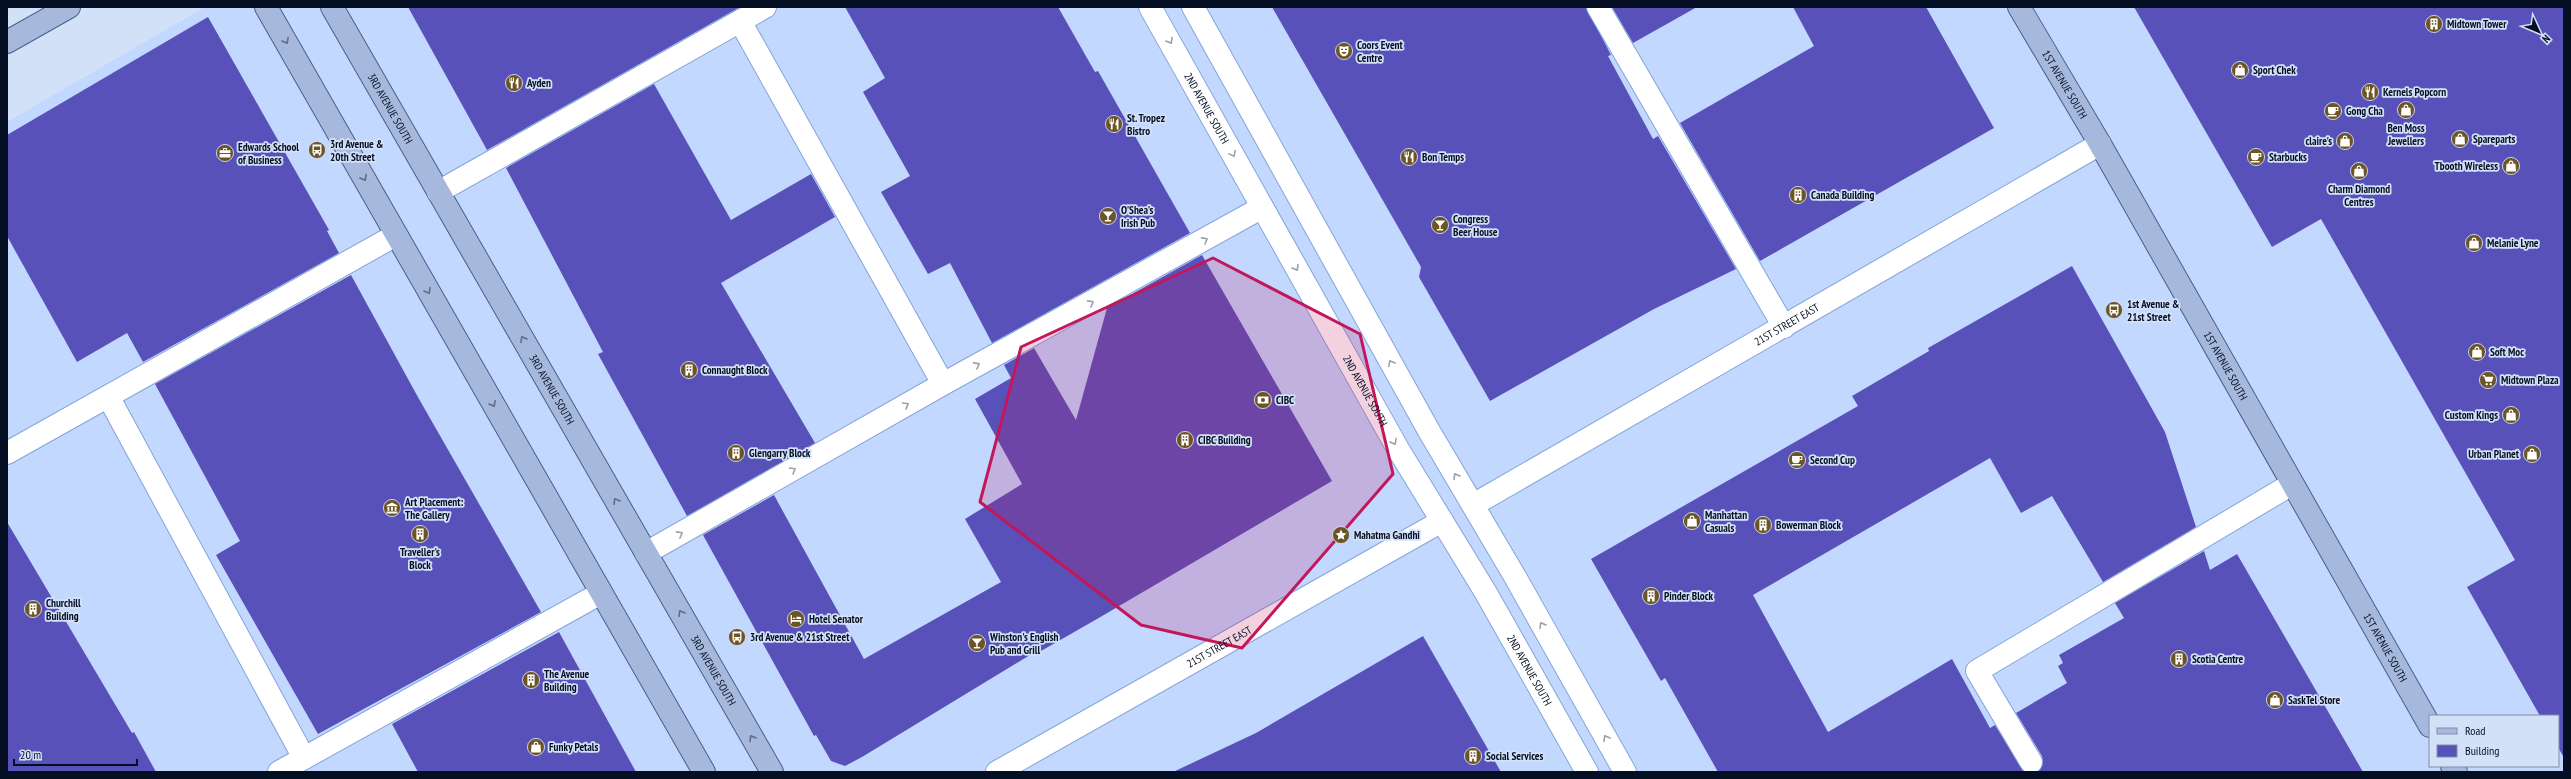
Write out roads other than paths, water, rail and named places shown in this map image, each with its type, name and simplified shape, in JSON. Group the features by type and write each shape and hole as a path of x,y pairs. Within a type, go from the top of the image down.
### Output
{"main road":[{"path":"7,42 69,7"},
{"path":"266,7 704,772"},
{"name":"3RD AVENUE SOUTH","path":"332,7 772,772"},
{"name":"1ST AVENUE SOUTH","path":"2019,7 2100,144 2429,724"}],"street":[{"path":"438,192 765,7"},
{"name":"2ND AVENUE SOUTH","path":"1150,7 1261,208 1398,449 1486,593 1587,772"},
{"path":"1193,7 1425,424 1473,505 1625,772"},
{"path":"1598,7 1784,327"},
{"path":"740,21 943,384"},
{"name":"21ST STREET EAST","path":"1473,505 2100,144"},
{"path":"646,553 943,384 1261,208"},
{"path":"7,453 109,398 396,235"},
{"path":"109,398 304,758"},
{"path":"2031,762 1977,671 2292,484"},
{"name":"21ST STREET EAST","path":"997,772 1442,521"},
{"path":"279,772 601,593"}],"place":[{"name":"Midtown Tower","path":"2434,24"},
{"name":"Coors Event Centre","path":"1344,51"},
{"name":"Sport Chek","path":"2240,70"},
{"name":"Ayden","path":"514,83"},
{"name":"Kernels Popcorn","path":"2370,92"},
{"name":"Ben Moss Jewellers","path":"2406,110"},
{"name":"Gong Cha","path":"2333,111"},
{"name":"St. Tropez Bistro","path":"1114,124"},
{"name":"Spareparts","path":"2460,139"},
{"name":"claire's","path":"2345,141"},
{"name":"3rd Avenue & 20th Street","path":"317,150"},
{"name":"Edwards School of Business","path":"225,153"},
{"name":"Bon Temps","path":"1409,157"},
{"name":"Starbucks","path":"2256,157"},
{"name":"Tbooth Wireless","path":"2511,166"},
{"name":"Charm Diamond Centres","path":"2359,171"},
{"name":"Canada Building","path":"1798,195"},
{"name":"O'Shea's Irish Pub","path":"1108,216"},
{"name":"Congress Beer House","path":"1440,225"},
{"name":"Melanie Lyne","path":"2474,243"},
{"name":"1st Avenue & 21st Street","path":"2114,310"},
{"name":"Soft Moc","path":"2477,352"},
{"name":"Connaught Block","path":"689,370"},
{"name":"Midtown Plaza","path":"2488,380"},
{"name":"CIBC","path":"1263,400"},
{"name":"Custom Kings","path":"2511,415"},
{"name":"CIBC Building","path":"1185,440"},
{"name":"Glengarry Block","path":"736,453"},
{"name":"Urban Planet","path":"2532,454"},
{"name":"Second Cup","path":"1797,460"},
{"name":"Art Placement: The Gallery","path":"392,508"},
{"name":"Manhattan Casuals","path":"1692,521"},
{"name":"Bowerman Block","path":"1763,525"},
{"name":"Traveller's Block","path":"420,534"},
{"name":"Mahatma Gandhi","path":"1341,535"},
{"name":"Pinder Block","path":"1651,596"},
{"name":"Churchill Building","path":"33,609"},
{"name":"Hotel Senator","path":"796,619"},
{"name":"3rd Avenue & 21st Street","path":"737,637"},
{"name":"Winston's English Pub and Grill","path":"977,643"},
{"name":"Scotia Centre","path":"2179,659"},
{"name":"The Avenue Building","path":"531,680"},
{"name":"SaskTel Store","path":"2275,700"},
{"name":"Funky Petals","path":"536,747"},
{"name":"Social Services","path":"1473,756"}]}
